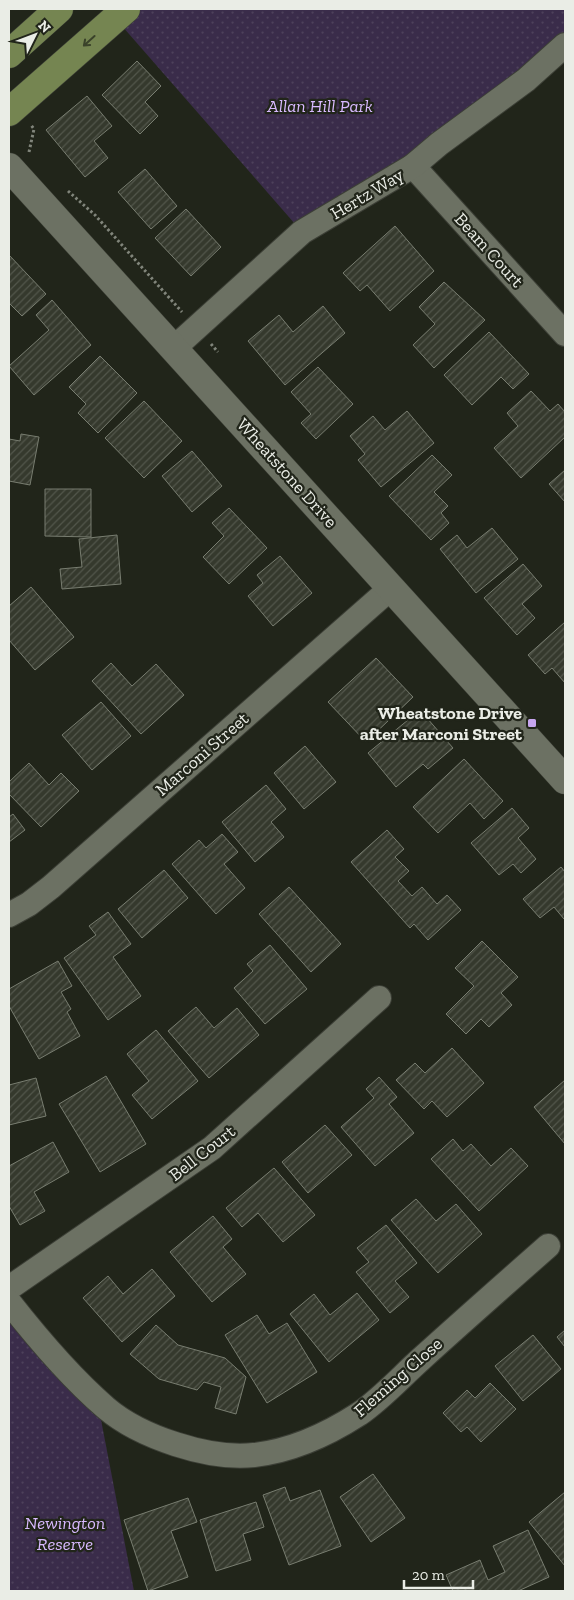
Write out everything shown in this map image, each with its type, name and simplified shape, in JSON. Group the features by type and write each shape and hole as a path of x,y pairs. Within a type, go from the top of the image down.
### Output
{"main road":[{"path":"9,54 59,9"},
{"path":"9,112 126,9"}],"street":[{"name":"Hertz Way","path":"174,348 302,232 413,166 526,80 565,45"},
{"name":"Wheatstone Drive","path":"18,162 174,348 565,780"},
{"name":"Beam Court","path":"413,166 565,334"},
{"name":"Marconi Street","path":"9,915 29,904 51,887 391,588"},
{"name":"Bell Court","path":"9,1288 212,1148 379,998"},
{"name":"Fleming Close","path":"9,1302 34,1334 77,1380 106,1408 139,1430 172,1444 215,1453 253,1456 288,1448 321,1435 360,1413 548,1246"}],"path":[{"path":"18,162 34,129"},
{"path":"65,189 95,215 218,352"}],"green space":[{"name":"Allan Hill Park","path":"126,9 565,9 565,45 302,232 115,18"},
{"name":"Newington Reserve","path":"9,1302 97,1399 134,1591 9,1591"}],"building":[{"path":"137,61 161,86 145,102 158,116 140,134 102,95"},
{"path":"87,96 112,126 94,141 108,158 85,177 46,130"},
{"path":"145,169 177,206 151,229 118,192"},
{"path":"186,209 221,247 191,276 155,238"},
{"path":"395,226 434,271 390,311 367,285 360,291 343,273"},
{"path":"9,255 46,294 22,316 9,303"},
{"path":"444,282 485,320 434,368 413,345 435,324 419,307"},
{"path":"52,300 91,345 34,395 9,366 49,330 36,315"},
{"path":"323,306 345,333 285,385 248,341 279,315 293,332"},
{"path":"489,332 529,374 513,389 501,377 472,405 444,375"},
{"path":"100,356 137,393 98,433 78,413 86,404 69,387"},
{"path":"318,367 353,404 316,439 301,423 311,414 291,392"},
{"path":"531,391 550,411 558,404 565,412 565,437 521,478 494,448 518,426 507,413"},
{"path":"144,401 182,441 144,478 105,438"},
{"path":"407,411 434,443 381,487 358,460 365,454 350,436 373,416 385,430"},
{"path":"21,434 39,437 30,485 9,481 9,439 20,441"},
{"path":"192,451 222,486 192,512 162,476"},
{"path":"432,455 452,475 434,492 448,506 441,513 449,523 431,540 389,496"},
{"path":"565,470 565,502 549,484"},
{"path":"45,489 91,489 91,537 45,536"},
{"path":"229,508 267,548 229,584 203,557 224,536 212,523"},
{"path":"492,528 518,559 476,593 440,549 457,535 467,548"},
{"path":"117,535 121,584 62,589 60,569 82,567 79,539"},
{"path":"280,556 312,593 273,626 248,596 263,583 257,575"},
{"path":"523,564 542,586 522,604 535,618 517,635 484,598"},
{"path":"31,587 74,637 35,670 9,640 9,606"},
{"path":"565,622 565,683 552,668 545,674 528,655"},
{"path":"376,658 413,697 366,742 328,702"},
{"path":"111,663 132,686 156,664 184,695 141,734 92,681"},
{"path":"101,702 131,736 92,770 62,735"},
{"path":"420,710 453,748 428,769 423,764 396,787 368,753"},
{"path":"305,746 336,782 304,809 274,773"},
{"path":"464,759 503,801 484,819 470,803 438,833 413,807"},
{"path":"29,763 49,785 61,773 79,791 41,827 9,794 9,782"},
{"path":"266,785 286,809 271,822 284,837 255,862 222,822"},
{"path":"512,808 529,828 518,838 536,859 521,873 513,864 499,875 471,843"},
{"path":"13,814 25,830 9,842 9,817"},
{"path":"387,830 404,849 395,857 409,871 398,881 412,896 422,887 437,904 447,895 461,910 428,940 414,924 410,928 351,862"},
{"path":"222,834 238,852 224,864 245,888 216,914 172,864 199,840 206,848"},
{"path":"561,867 565,872 565,918 554,907 540,918 523,899"},
{"path":"164,870 188,898 142,938 118,909"},
{"path":"289,887 341,944 311,972 259,914"},
{"path":"108,912 131,944 113,957 141,996 108,1020 64,958 96,935 89,926"},
{"path":"482,941 518,977 501,993 512,1005 489,1027 481,1019 466,1034 446,1014 474,986 455,968"},
{"path":"270,945 307,989 265,1024 234,988 253,971 247,964"},
{"path":"58,961 72,986 61,992 71,1009 67,1012 80,1036 39,1059 9,1006 9,989"},
{"path":"196,1007 214,1028 237,1008 259,1035 209,1078 168,1031"},
{"path":"156,1030 198,1081 152,1119 132,1095 149,1081 127,1054"},
{"path":"452,1048 484,1083 447,1117 432,1101 424,1109 396,1080 415,1063 425,1073"},
{"path":"106,1076 146,1144 100,1172 59,1104"},
{"path":"379,1077 397,1097 389,1104 414,1133 375,1166 341,1127 374,1098 366,1089"},
{"path":"36,1078 46,1116 9,1125 9,1085"},
{"path":"565,1080 565,1144 534,1107"},
{"path":"325,1125 352,1155 308,1193 282,1162"},
{"path":"453,1139 463,1151 471,1144 491,1166 511,1148 528,1166 479,1211 431,1159"},
{"path":"53,1142 69,1172 34,1192 45,1211 20,1225 9,1206 9,1166"},
{"path":"274,1168 315,1215 283,1242 258,1213 242,1227 226,1208"},
{"path":"416,1199 436,1221 456,1204 482,1234 438,1273 391,1220"},
{"path":"213,1216 232,1239 223,1247 246,1274 212,1302 170,1252"},
{"path":"386,1225 417,1263 395,1281 409,1297 390,1313 356,1272 369,1262 357,1248"},
{"path":"152,1269 175,1296 122,1342 83,1298 108,1276 123,1294"},
{"path":"357,1293 379,1320 329,1362 290,1314 314,1294 330,1315"},
{"path":"257,1315 269,1334 287,1323 317,1372 267,1403 225,1335"},
{"path":"156,1325 178,1345 225,1358 246,1377 236,1414 215,1408 221,1387 204,1382 197,1390 159,1379 130,1354"},
{"path":"565,1330 565,1347 557,1337"},
{"path":"533,1335 561,1369 523,1401 495,1366"},
{"path":"490,1383 516,1409 481,1442 467,1427 461,1432 443,1413 467,1390 475,1398"},
{"path":"373,1474 405,1518 371,1542 340,1497"},
{"path":"285,1487 290,1501 320,1490 341,1546 289,1565 263,1495"},
{"path":"565,1492 565,1566 529,1522"},
{"path":"188,1498 197,1522 171,1531 188,1577 148,1591 124,1520"},
{"path":"256,1502 264,1527 243,1534 251,1560 216,1571 200,1520"},
{"path":"528,1530 549,1577 518,1591 453,1591 446,1575 480,1560 488,1580 505,1572 493,1546"}],"place":[{"name":"Wheatstone Drive after Marconi Street","path":"532,723"}]}
